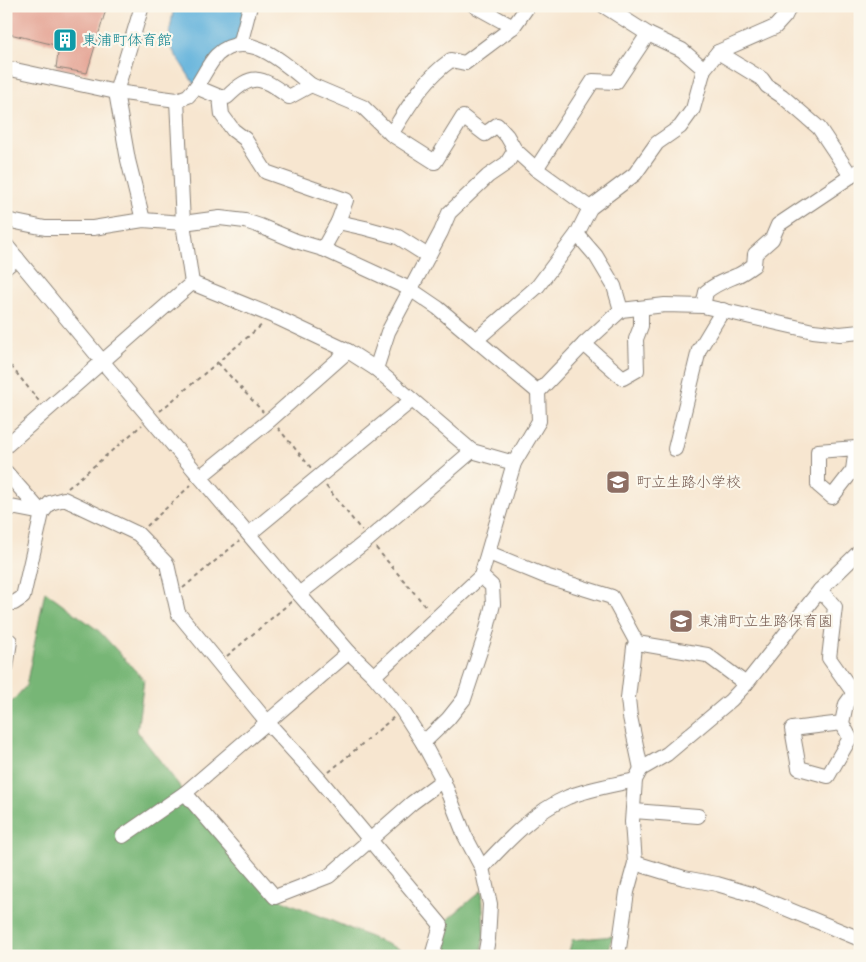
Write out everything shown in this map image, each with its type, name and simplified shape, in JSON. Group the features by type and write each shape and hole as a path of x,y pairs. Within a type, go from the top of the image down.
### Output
{"street":[{"path":"142,6 116,92 128,160 143,220"},
{"path":"240,45 250,6"},
{"path":"475,6 513,27"},
{"path":"391,134 418,91 440,68 451,60 465,63 513,27 528,6"},
{"path":"604,6 648,34 682,50 704,69"},
{"path":"476,340 538,286 577,234 590,208 635,174 657,143 680,127 694,109 704,69 718,52 774,27 785,16 790,6"},
{"path":"536,169 594,80 616,82 648,34"},
{"path":"6,68 116,92 177,100 188,96 217,55 228,48 240,45 259,47 311,85 363,108 391,134 435,162 463,117 485,134 497,125 507,136 515,150 536,169 590,208"},
{"path":"703,306 706,292 714,285 738,276 754,265 754,254 772,239 778,225 855,173 819,128 762,79 718,52"},
{"path":"196,87 220,97 227,97 238,86 257,79 269,82 289,97 311,85"},
{"path":"220,97 222,115 233,130 249,144 266,172 346,200 338,222 323,249"},
{"path":"177,100 183,223 192,284"},
{"path":"376,370 388,332 441,232 449,213 488,176 506,163 515,150"},
{"path":"6,220 45,228 93,228 143,220 183,223 220,218 260,226 296,241 323,249 410,289 438,308 538,392"},
{"path":"338,222 398,237 428,256"},
{"path":"577,234 596,256 614,286 621,310"},
{"path":"6,245 12,262 102,361 299,594 349,652 374,676 402,710 423,742 443,780 465,836 482,868 490,904 485,956"},
{"path":"192,284 273,316 348,351 376,370 472,451 514,463"},
{"path":"6,446 192,284"},
{"path":"374,676 481,576 514,463 538,421 538,392 584,344 621,310 665,306 703,306 813,331 840,334 860,332"},
{"path":"584,344 622,378 636,370 636,339 641,326 641,308"},
{"path":"675,449 699,350 722,310"},
{"path":"200,477 270,420 348,351"},
{"path":"249,534 412,400"},
{"path":"299,594 369,539 472,451"},
{"path":"6,472 42,513"},
{"path":"6,602 14,603 23,597 42,513 50,503 64,499 138,534 167,564 178,614 268,723 320,780 441,925 432,956"},
{"path":"6,506 42,513"},
{"path":"482,868 505,843 549,807 568,797 638,775 731,700 746,684 820,590 860,551"},
{"path":"489,553 545,576 612,597 637,642"},
{"path":"423,742 448,719 464,699 470,682 493,604 492,586 481,576"},
{"path":"820,590 835,607 828,658 857,698 846,704 842,723 850,738 828,776 799,768 792,729 842,723"},
{"path":"6,640 10,641 6,668"},
{"path":"637,642 707,655 746,684"},
{"path":"618,956 627,892 635,863 632,822 638,775 628,698 634,647 637,642"},
{"path":"123,836 185,793 349,652"},
{"path":"185,793 275,897 329,876 412,803 443,780"},
{"path":"634,811 698,816"},
{"path":"635,863 684,878 717,884 751,894 860,938"}],"path":[{"path":"64,491 273,316"},
{"path":"6,360 47,410"},
{"path":"218,362 319,477 436,619"},
{"path":"138,534 200,477"},
{"path":"173,596 249,534"},
{"path":"218,663 299,594"},
{"path":"320,780 402,710"}],"green space":[{"path":"45,591 99,631 144,680 137,731 185,793 275,897 401,950 397,956 6,956 6,708 26,686"},
{"path":"482,890 484,934 481,956 432,956 441,925"},
{"path":"613,936 607,956 568,956 572,940"}],"water":[{"path":"174,6 250,6 240,45 229,48 196,87 168,43"}],"building":[{"name":"東浦町体育館","path":"6,6 107,6 87,73 56,68 59,46 6,33"}],"place":[{"name":"東浦町体育館","path":"65,40"},
{"name":"町立生路小学校","path":"618,482"},
{"name":"東浦町立生路保育園","path":"681,621"}]}
